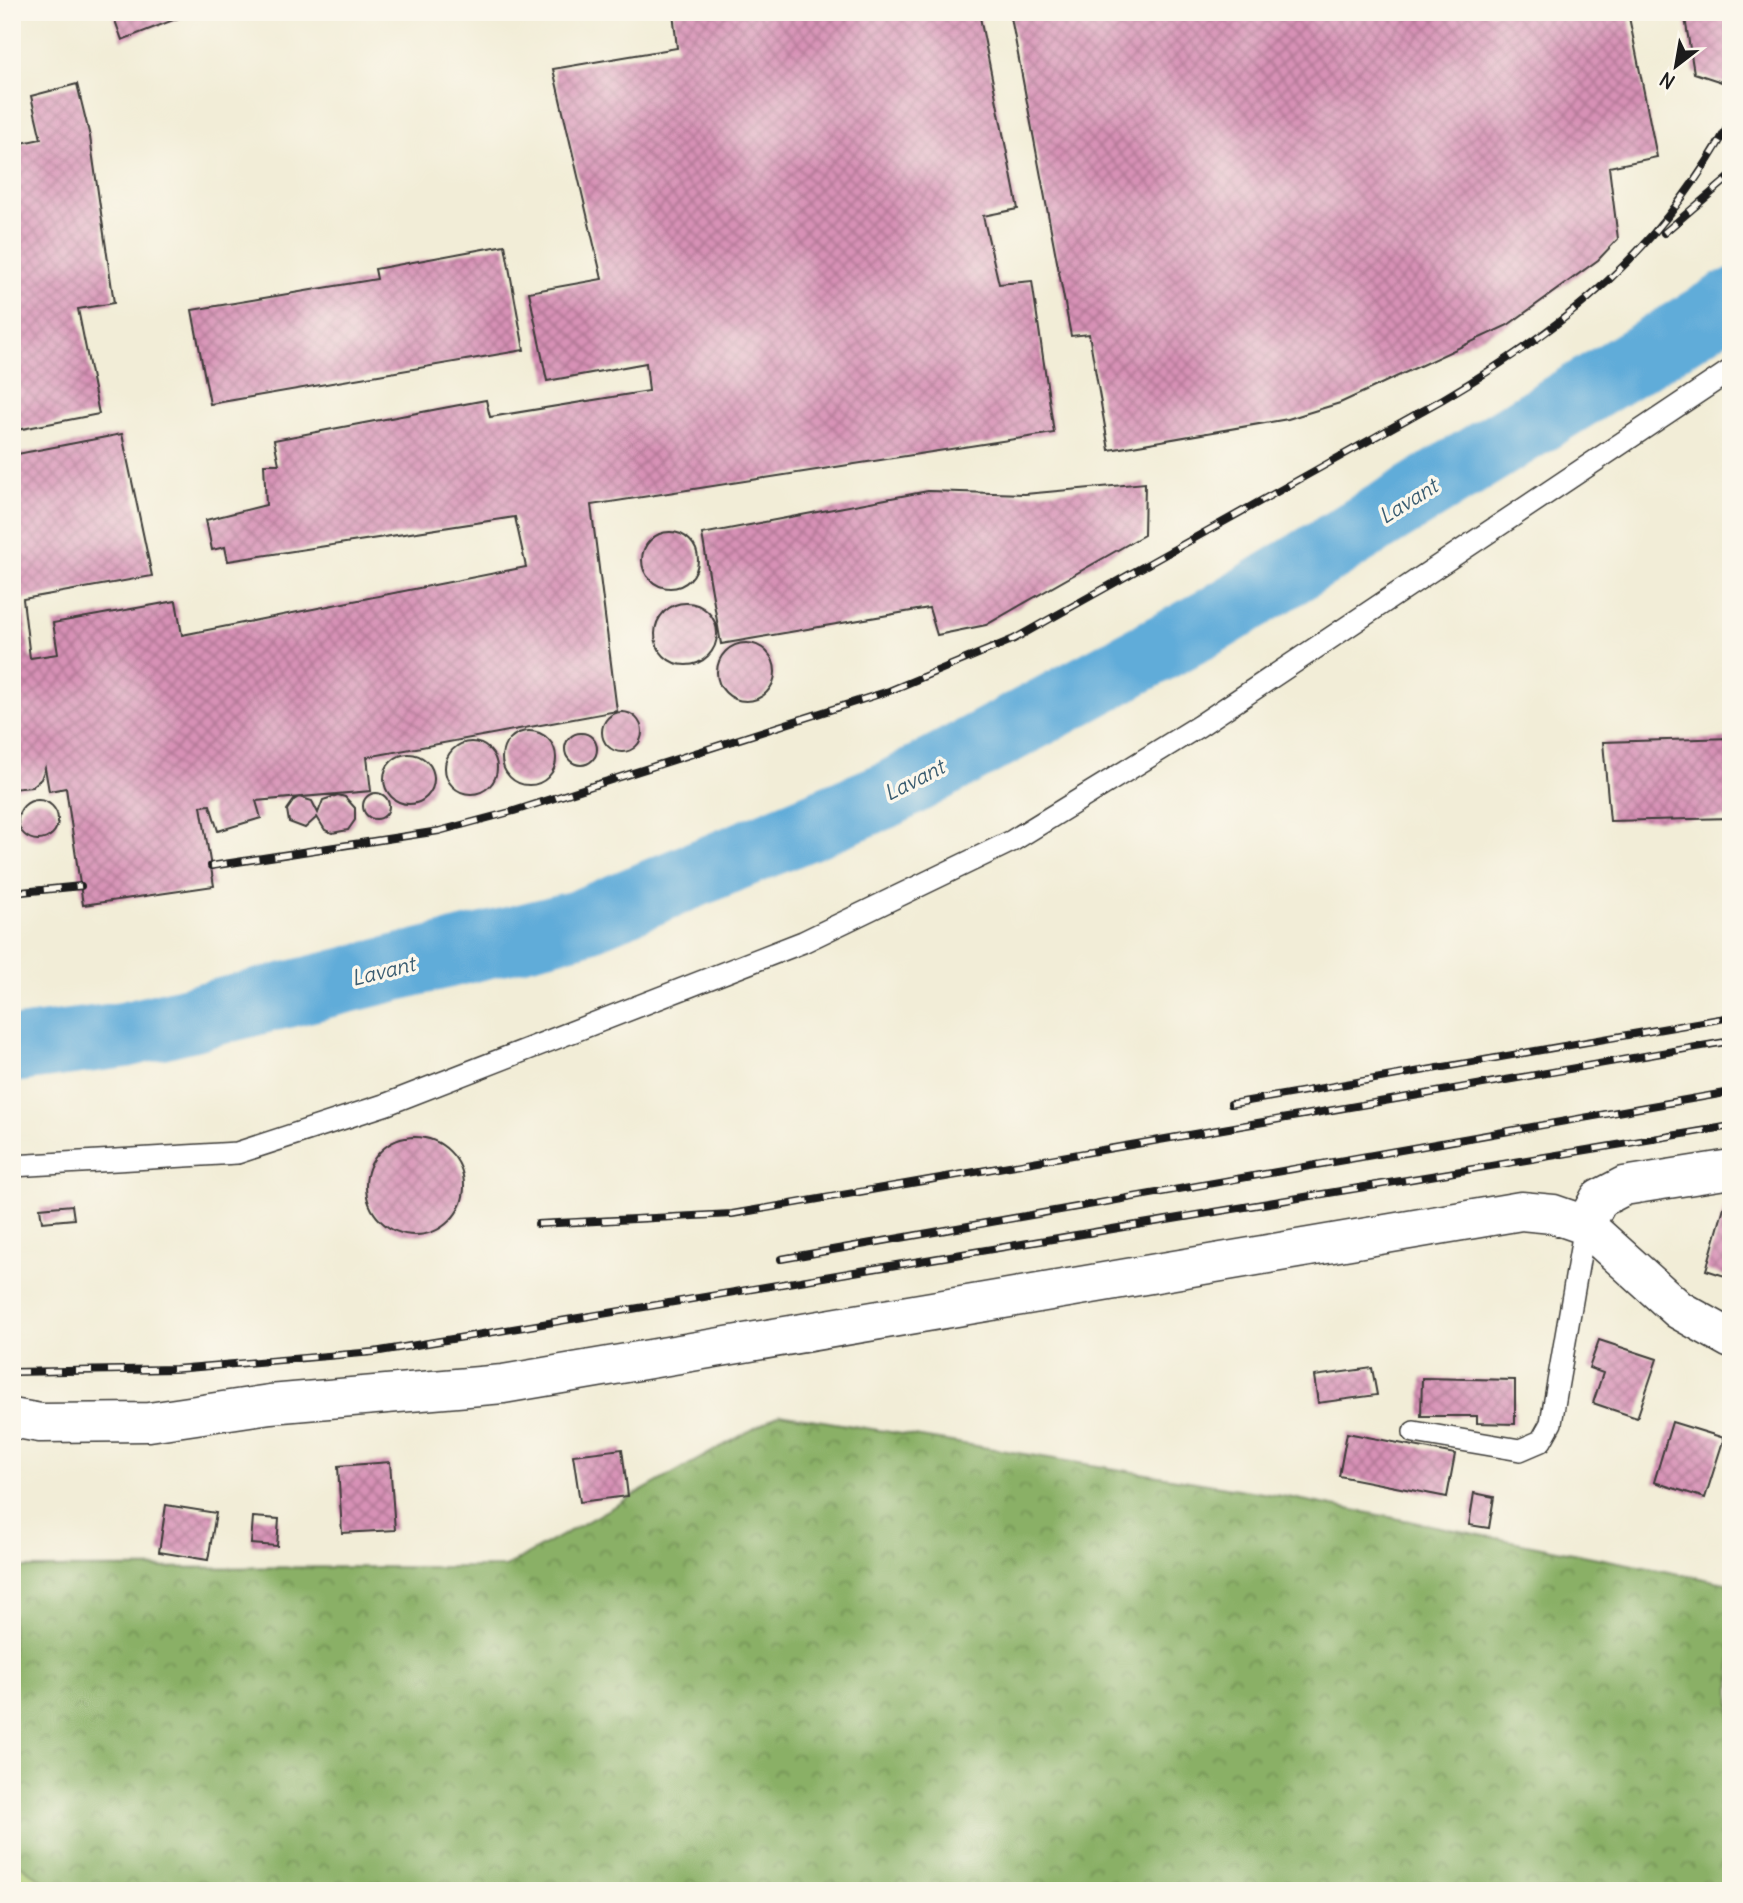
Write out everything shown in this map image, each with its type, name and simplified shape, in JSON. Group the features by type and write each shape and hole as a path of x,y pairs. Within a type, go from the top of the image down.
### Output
{"street":[{"path":"1585,1225 1599,1199 1624,1186 1731,1169"},
{"path":"12,1419 40,1423 149,1422 270,1404 503,1384 1521,1211 1553,1214 1585,1225 1679,1310 1731,1339"}],"lane":[{"path":"12,1166 237,1153 387,1104 803,942 1012,841 1035,827 1210,718 1731,370"},
{"path":"1414,1432 1520,1450 1541,1441 1551,1423 1585,1225"}],"green space":[{"path":"780,1414 1287,1497 1731,1584 1731,1891 57,1891 12,1858 12,1568 505,1567"},
{"path":"12,1858 17,1859 57,1891 12,1891"}],"building":[{"path":"112,12 183,12 184,16 122,40"},
{"path":"673,12 979,12 1018,209 983,216 999,284 1032,281 1054,433 591,505 617,711 367,757 371,791 256,801 261,818 218,831 210,805 201,806 214,886 83,905 66,788 49,791 45,768 41,779 32,787 12,789 12,455 122,434 152,576 23,599 30,658 58,654 53,623 176,601 182,635 526,567 515,517 228,561 225,547 212,550 206,520 266,505 264,464 279,464 274,440 486,400 490,417 649,391 646,363 547,381 529,292 602,279 553,69 677,48"},
{"path":"1010,12 1628,12 1657,157 1609,167 1618,239 1598,260 1508,325 1340,403 1288,419 1109,450 1089,334 1071,336"},
{"path":"1684,12 1731,12 1731,85 1694,73"},
{"path":"77,84 90,137 114,303 78,309 99,414 12,431 12,145 41,139 31,96"},
{"path":"505,245 524,350 210,404 192,310 377,279 375,269"},
{"path":"1145,483 1144,535 986,625 937,635 929,608 721,644 702,534 928,491 1025,494"},
{"path":"670,532 681,534 690,540 696,549 696,571 690,580 681,586 670,588 659,586 650,580 644,571 642,560 644,549 650,540 659,534"},
{"path":"686,603 708,612 717,634 708,656 686,665 664,656 655,634 664,612"},
{"path":"746,643 767,651 775,672 767,693 746,701 725,693 717,672 725,651"},
{"path":"622,712 630,713 636,718 641,724 641,740 636,746 630,751 622,752 614,751 608,746 603,740 602,732 603,724 608,718 614,713"},
{"path":"529,731 548,739 556,758 548,777 529,785 510,777 502,758 510,739"},
{"path":"581,733 592,738 597,749 592,760 581,765 570,760 565,749 570,738"},
{"path":"1731,738 1731,818 1610,821 1603,742"},
{"path":"471,742 481,744 489,750 495,758 495,778 489,786 481,792 471,794 461,792 453,786 447,778 445,768 447,758 453,750 461,744"},
{"path":"399,755 419,755 433,769 433,789 419,803 399,803 385,789 385,769"},
{"path":"376,793 385,797 389,806 385,815 376,819 367,815 363,806 367,797"},
{"path":"338,795 345,797 355,808 355,820 348,830 332,833 325,830 317,817 305,828 289,822 287,810 299,797 312,801 318,813 323,800"},
{"path":"38,800 46,801 52,806 57,812 57,828 52,834 46,839 38,840 30,839 24,834 19,828 18,820 19,812 24,806 30,801"},
{"path":"415,1137 434,1141 450,1151 460,1167 464,1186 460,1205 450,1221 434,1231 415,1235 396,1231 380,1221 370,1205 366,1186 370,1167 380,1151 396,1141"},
{"path":"72,1205 74,1219 42,1222 40,1208"},
{"path":"1724,1207 1731,1209 1731,1278 1706,1270"},
{"path":"1599,1340 1657,1359 1637,1418 1593,1403 1603,1373 1589,1368"},
{"path":"1372,1368 1377,1395 1318,1403 1314,1376"},
{"path":"1422,1378 1515,1380 1515,1424 1477,1423 1477,1416 1421,1416"},
{"path":"1672,1422 1724,1438 1705,1498 1654,1482"},
{"path":"1347,1433 1455,1454 1447,1497 1339,1476"},
{"path":"622,1449 628,1496 580,1502 573,1455"},
{"path":"390,1462 395,1530 342,1533 338,1466"},
{"path":"1474,1493 1494,1497 1489,1528 1469,1525"},
{"path":"166,1505 216,1513 208,1560 159,1552"},
{"path":"253,1517 279,1519 277,1546 251,1544"}],"waterway":[{"name":"Lavant","path":"12,1050 124,1035 578,923 889,794 1215,619 1731,302"}],"railway":[{"path":"211,866 439,831 514,811 889,691 1014,639 1443,399 1531,343 1571,313 1642,247 1674,209 1731,121"},
{"path":"1664,233 1731,176"},
{"path":"12,893 81,886"},
{"path":"1231,1104 1731,1017"},
{"path":"538,1224 732,1214 1731,1041"},
{"path":"781,1259 1731,1092"},
{"path":"12,1372 175,1369 374,1352 1731,1126"}]}
